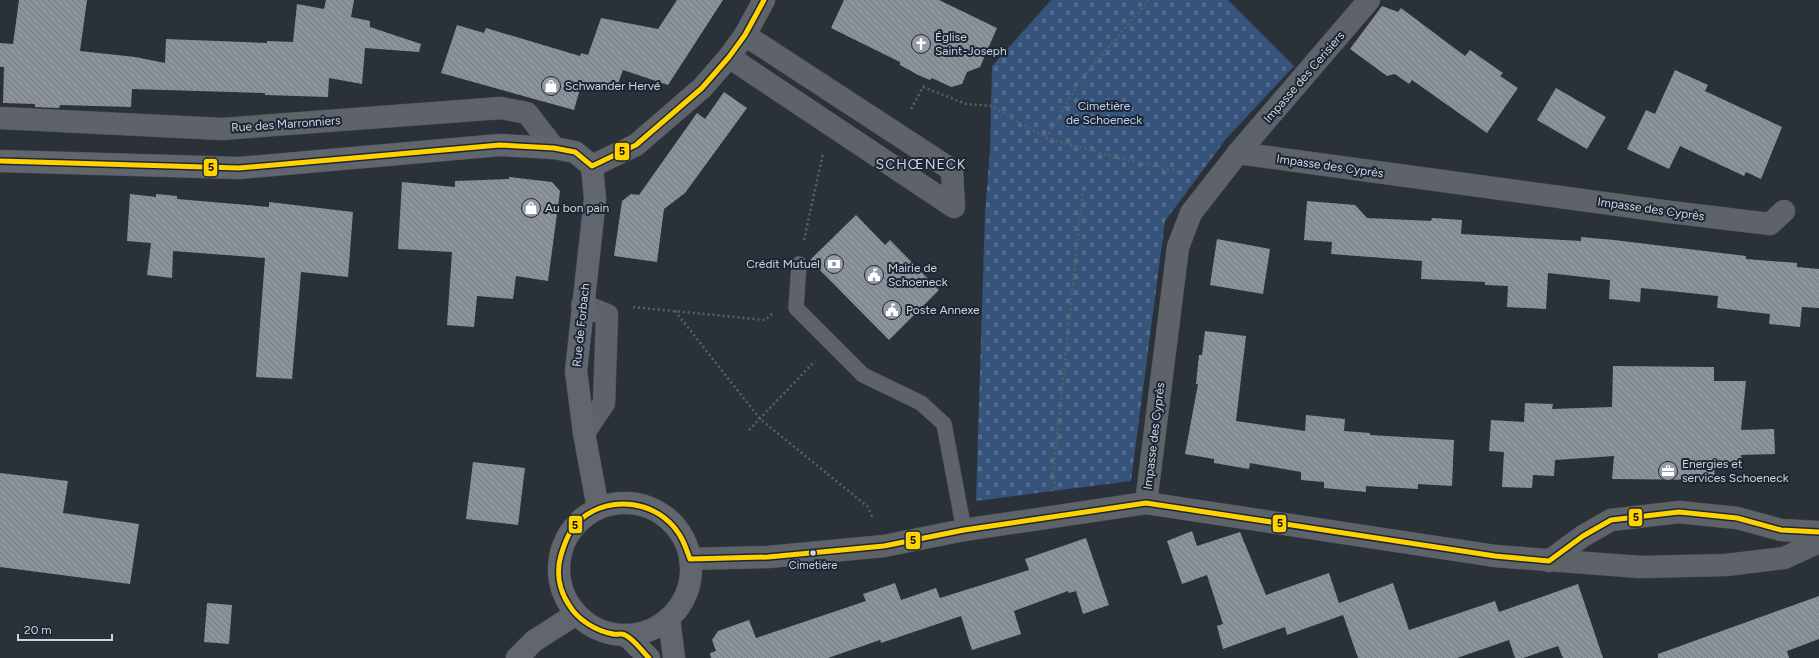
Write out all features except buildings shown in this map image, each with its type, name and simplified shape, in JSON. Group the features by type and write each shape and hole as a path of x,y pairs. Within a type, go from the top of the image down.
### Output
{"street":[{"path":"0,161 239,168 500,145 554,148 575,152 592,166 636,145 702,88 729,58 745,35 764,0"},
{"name":"Impasse des Cerisiers","path":"1238,153 1369,0"},
{"path":"729,58 954,206 952,170 745,35"},
{"name":"Rue des Marronniers","path":"0,118 222,129 501,108 527,113 554,148"},
{"name":"Impasse des Cyprès","path":"1146,503 1178,247 1191,213 1238,153 1654,210 1770,224 1784,211"},
{"name":"Rue de Forbach","path":"592,166 595,199 582,305 576,371 584,433 598,508"},
{"path":"582,305 607,315 604,403 584,433"},
{"path":"634,503 646,506 656,511 675,526 688,547 690,559 690,581 687,591 676,610 669,618 649,630 638,634 615,634 594,628 576,614 568,604 559,580 560,555 569,532 587,514 609,504 634,503"},
{"path":"690,559 768,557 884,546 964,530 1146,503 1480,553 1549,561 1640,567 1726,565 1784,558 1819,542"},
{"path":"1549,561 1582,536 1611,520 1679,512 1737,518 1781,530 1819,532"},
{"path":"517,658 534,641 576,614"},
{"path":"669,618 674,658"},
{"path":"626,635 648,658"}],"lane":[{"path":"799,264 796,308 863,374 921,403 944,424 964,530"}],"path":[{"path":"1046,138 1082,78 1149,0"},
{"path":"923,87 966,104 992,106 1046,138 1130,161 1185,173"},
{"path":"799,264 829,125"},
{"path":"1058,516 1053,474 1083,190"},
{"path":"630,307 765,320 798,290"},
{"path":"675,311 760,419 868,507 884,546"},
{"path":"749,430 832,344"}],"green space":[{"name":"Cimetière de Schoeneck","path":"1051,0 1228,0 1294,66 1226,139 1165,221 1131,481 976,501 985,213 990,151 992,66"}],"transit line":[{"name":"5","path":"0,161 239,168 500,145 554,148 575,152 592,166 636,145 702,88 729,57 745,35 764,0"},
{"name":"5","path":"649,658 635,642 624,634 607,633 582,620 569,605 559,581 559,561 564,545 571,531 581,519 593,511 606,506 620,504 633,505 647,508 659,514 670,523 679,534 690,559 768,557 884,546 964,530 1146,503 1495,556 1549,561 1583,536 1611,520 1679,512 1737,518 1781,530 1819,532"}],"place":[{"name":"Église Saint-Joseph","path":"921,44"},
{"name":"Schwander Hervé","path":"551,86"},
{"name":"Au bon pain","path":"531,208"},
{"name":"Crédit Mutuel","path":"834,264"},
{"name":"Mairie de Schoeneck","path":"874,275"},
{"name":"Poste Annexe","path":"892,310"},
{"name":"Energies et services Schoeneck","path":"1668,471"},
{"name":"Cimetière","path":"813,553"}],"district":[{"name":"SCHŒNECK","path":"921,164"}]}
